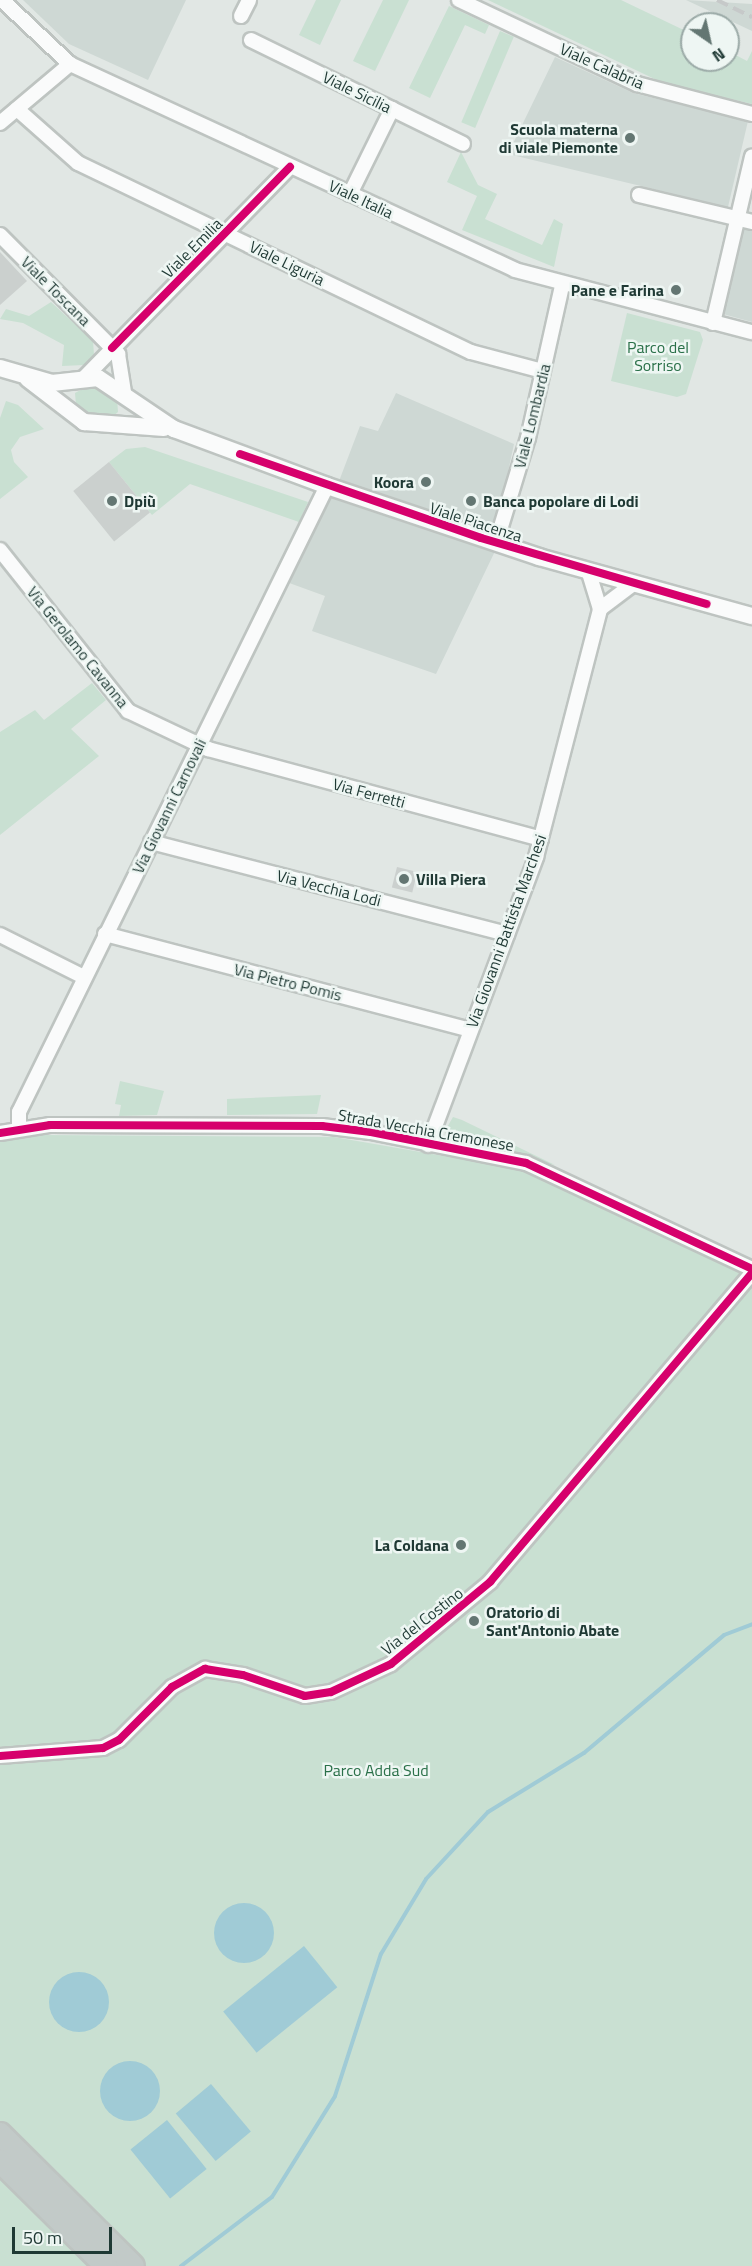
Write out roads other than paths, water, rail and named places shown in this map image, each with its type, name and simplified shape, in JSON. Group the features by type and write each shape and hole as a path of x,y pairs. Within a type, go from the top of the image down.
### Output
{"highway":[{"path":"0,2134 133,2266"},
{"path":"0,2161 106,2266"}],"street":[{"name":"Viale Italia","path":"2,0 70,64 514,270 562,286 752,332"},
{"path":"241,16 249,0"},
{"name":"Viale Calabria","path":"459,0 637,84 752,114"},
{"name":"Viale Sicilia","path":"251,40 463,144"},
{"path":"0,123 70,64"},
{"name":"Viale Liguria","path":"17,109 72,160 471,352 543,371"},
{"path":"350,194 392,109"},
{"path":"712,323 752,157"},
{"name":"Viale Emilia","path":"85,377 290,167"},
{"path":"639,195 752,222"},
{"name":"Viale Toscana","path":"0,235 112,348"},
{"name":"Viale Lombardia","path":"496,543 543,371 562,286"},
{"path":"28,378 72,415 95,425 115,427 124,415 124,392 118,354 112,348"},
{"path":"0,368 28,378 52,383 85,377 107,380 124,392"},
{"path":"72,415 68,395 85,377"},
{"name":"Viale Piacenza","path":"124,392 145,413 174,429 327,486 589,572 752,616"},
{"name":"Viale Piacenza","path":"115,427 174,429"},
{"name":"Via Giovanni Carnovali","path":"19,1128 19,1112 327,486"},
{"name":"Via Gerolamo Cavanna","path":"0,550 128,711 199,746"},
{"path":"589,572 600,609 632,585"},
{"name":"Via Giovanni Battista Marchesi","path":"428,1145 541,839 600,609"},
{"name":"Via Ferretti","path":"199,746 541,839"},
{"name":"Via Vecchia Lodi","path":"151,842 507,934"},
{"name":"Via Pietro Pomis","path":"105,934 471,1030"},
{"path":"0,935 84,977"},
{"name":"Strada Vecchia Cremonese","path":"0,1133 19,1128 322,1126 428,1145 543,1169 752,1271"},
{"name":"Via del Costino","path":"0,1756 103,1748 119,1740 172,1687 205,1669 243,1675 305,1696 331,1692 391,1664 473,1599 497,1574 752,1271"}],"water":[{"path":"238,1903 250,1903 261,1908 269,1916 274,1933 272,1945 261,1958 250,1963 238,1963 227,1958 219,1950 214,1939 214,1927 219,1916 227,1908"},
{"path":"304,1946 337,1987 257,2053 223,2011"},
{"path":"73,1972 85,1972 96,1977 104,1985 109,2002 107,2014 96,2027 85,2032 73,2032 62,2027 54,2019 49,2008 49,1996 54,1985 62,1977"},
{"path":"124,2061 136,2061 147,2066 155,2074 160,2091 158,2103 147,2116 136,2121 124,2121 113,2116 105,2108 100,2097 100,2085 105,2074 113,2066"},
{"path":"211,2084 251,2131 216,2161 176,2114"},
{"path":"167,2120 207,2169 170,2199 130,2150"}],"waterway":[{"path":"181,2266 272,2197 335,2096 381,1954 426,1879 488,1812 584,1753 724,1635 752,1624"}],"railway":[{"path":"717,0 752,17"}],"place":[{"name":"Scuola materna di viale Piemonte","path":"630,138"},
{"name":"Pane e Farina","path":"676,290"},
{"name":"Koora","path":"426,482"},
{"name":"Dpiù","path":"112,501"},
{"name":"Banca popolare di Lodi","path":"471,501"},
{"name":"Villa Piera","path":"404,879"},
{"name":"La Coldana","path":"461,1545"},
{"name":"Oratorio di Sant'Antonio Abate","path":"474,1621"}],"park label":[{"name":"Parco del Sorriso","path":"658,356"},
{"name":"Parco Adda Sud","path":"376,1770"}]}
